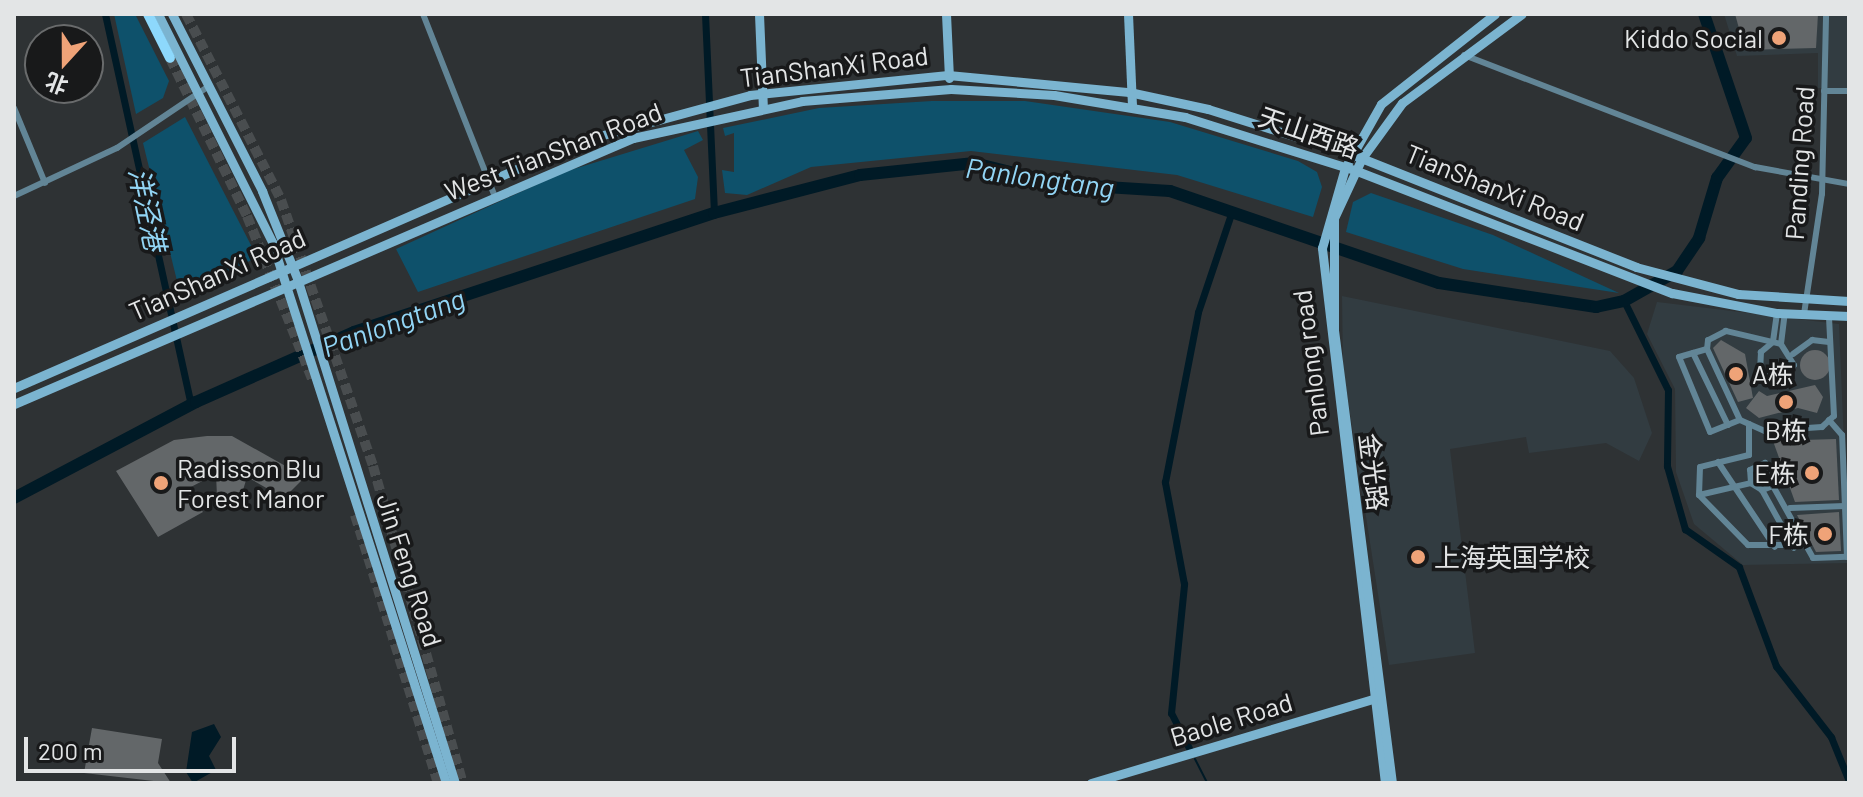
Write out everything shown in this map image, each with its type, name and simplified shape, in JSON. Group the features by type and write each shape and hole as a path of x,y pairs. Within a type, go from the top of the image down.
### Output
{"main road":[{"path":"148,14 170,58"},
{"path":"158,14 253,197 284,284 304,328 446,783"},
{"path":"172,14 209,86 297,278 304,328"},
{"path":"759,14 763,108"},
{"path":"946,14 951,89"},
{"path":"1128,14 1132,106"},
{"path":"1345,168 1381,104 1495,14"},
{"path":"1331,217 1362,158 1402,103 1522,14"},
{"name":"TianShanXi Road","path":"14,388 291,264 581,141 762,93 948,75 1129,92 1351,154 1636,267 1685,281 1806,302 1849,301"},
{"name":"天山西路","path":"951,89 1132,106 1357,171 1672,293 1781,313 1849,316"},
{"name":"West TianShan Road","path":"192,326 494,194 633,138 763,108 951,89"},
{"name":"Panlong road","path":"1345,168 1331,217 1325,268 1378,697"},
{"name":"TianShanXi Road","path":"14,404 192,326"},
{"name":"Jin Feng Road","path":"318,371 455,783"},
{"path":"1378,697 1385,783"},
{"path":"1378,697 1392,783"},
{"name":"Baole Road","path":"1091,783 1378,697"}],"street":[{"path":"423,14 494,194"},
{"name":"Panding Road","path":"1804,314 1822,182 1826,14"},
{"path":"1464,55 1755,167 1822,182 1849,184"},
{"path":"14,196 117,148 209,86"},
{"path":"1824,91 1849,91"},
{"path":"14,108 45,183"},
{"path":"1777,343 1781,313"},
{"path":"1749,424 1749,455 1755,465 1774,472 1773,486 1790,508 1813,558 1847,557 1842,435 1829,420 1829,317"},
{"path":"1793,354 1777,343 1726,331 1708,340 1707,349 1740,420 1765,431 1829,420"},
{"path":"1777,343 1761,352 1760,370 1771,379 1786,378 1793,354 1812,340 1829,342"},
{"path":"1707,349 1679,357 1710,432 1740,420"},
{"path":"1693,353 1728,425"},
{"path":"1749,455 1700,467 1699,495 1748,545 1794,548 1807,545"},
{"path":"1718,462 1775,547"},
{"path":"1751,483 1755,465"},
{"path":"1699,495 1751,483 1762,490 1794,548"},
{"path":"1762,490 1773,486"},
{"path":"1790,508 1845,506"}],"shaded area":[{"path":"114,14 135,14 169,81 163,98 136,114"},
{"path":"1724,14 1849,14 1849,89 1818,88 1818,53 1737,56"},
{"path":"932,101 1025,101 1170,122 1298,161 1317,172 1322,187 1313,217 1177,175 971,151 811,167 747,195 725,193 722,170 734,172 734,133 725,136 723,128 819,108"},
{"path":"185,117 254,251 252,260 180,293 143,143"},
{"path":"698,131 703,140 684,150 698,177 695,199 418,292 396,249 564,172"},
{"path":"1371,193 1493,235 1619,293 1463,269 1346,232 1353,202"},
{"name":"上海英国学校","path":"1342,296 1610,351 1634,378 1652,433 1639,461 1606,443 1529,453 1526,437 1450,449 1475,653 1389,665 1343,368"},
{"path":"1657,302 1839,324 1849,563 1743,565 1694,524 1676,472 1675,389 1647,334"},
{"path":"214,724 221,737 209,756 216,770 193,783 186,772 192,732"}],"building":[{"name":"Kiddo Social","path":"1735,14 1818,14 1816,48 1745,50"},
{"name":"A栋","path":"1721,340 1745,354 1753,398 1738,402 1713,348"},
{"path":"1815,350 1821,351 1829,359 1829,371 1821,379 1815,380 1809,379 1801,371 1800,365 1801,359 1809,351"},
{"name":"B栋","path":"1815,385 1823,397 1817,413 1798,408 1759,418 1746,408 1759,391 1767,396"},
{"name":"Radisson Blu Forest Manor","path":"232,436 305,477 284,498 247,477 240,500 217,497 216,474 187,489 203,512 158,537 116,471 174,440"},
{"name":"E栋","path":"1836,439 1839,500 1795,502 1773,441"},
{"name":"F栋","path":"1839,512 1841,551 1816,552 1797,515"},
{"path":"92,728 162,739 158,763 171,783 84,773"}],"waterway":[{"name":"洋泾港","path":"105,14 191,405"},
{"path":"705,14 714,213"},
{"name":"Panlongtang","path":"14,498 196,402 354,332 714,213 860,175 974,163 1058,184 1170,191 1439,283 1596,307 1624,301 1677,271 1699,238 1717,178 1746,138 1704,14"},
{"path":"1189,748 1171,713 1184,584 1165,482 1198,312 1232,211"},
{"path":"1624,301 1668,390 1667,466 1685,529 1739,567 1776,666 1831,737 1849,781"},
{"path":"1195,759 1207,783"}],"tunnel":[{"path":"186,14 281,200 373,466 463,783"},
{"path":"170,58 247,216 313,381"},
{"path":"355,515 438,783"}],"place":[{"name":"Kiddo Social","path":"1779,38"},
{"name":"A栋","path":"1736,374"},
{"name":"B栋","path":"1786,402"},
{"name":"E栋","path":"1812,473"},
{"name":"Radisson Blu Forest Manor","path":"161,483"},
{"name":"F栋","path":"1825,534"},
{"name":"上海英国学校","path":"1418,557"}]}
